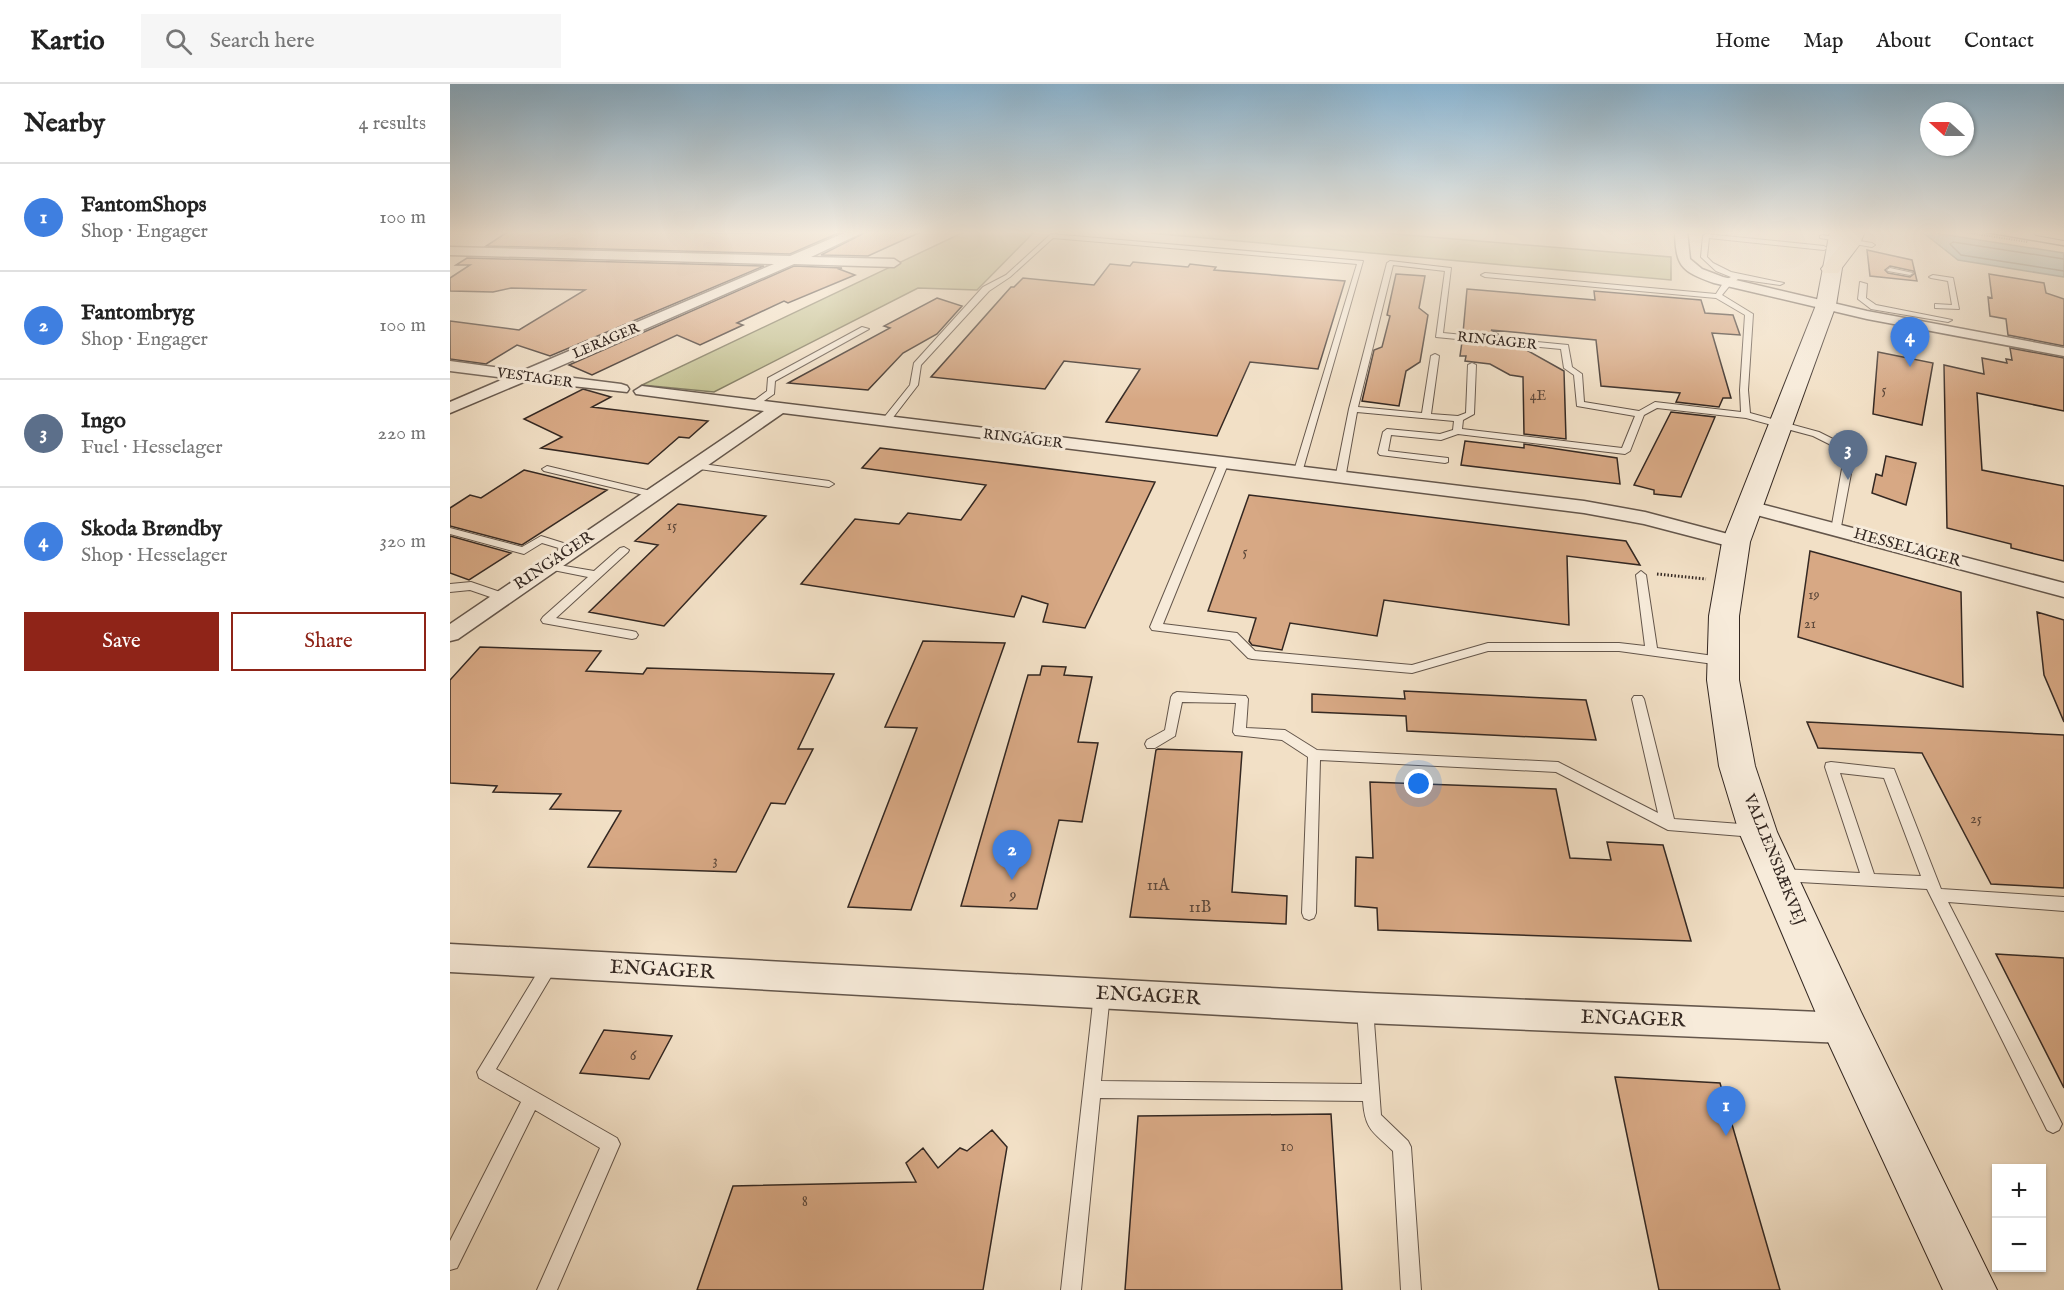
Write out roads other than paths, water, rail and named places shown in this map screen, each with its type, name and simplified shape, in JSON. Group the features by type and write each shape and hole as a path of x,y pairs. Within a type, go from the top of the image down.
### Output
{"street":[{"name":"LERAGER","path":"450,408 730,287"},
{"name":"VALLENSBÆKVEJ","path":"1829,287 1782,424 1736,542 1728,581 1723,680 1737,766 1758,832 1845,1028 1970,1290"},
{"path":"1830,287 2064,352"},
{"name":"VESTAGER","path":"450,366 621,389"},
{"name":"RINGAGER","path":"642,391 1298,474 1584,507 1645,518 1736,542"},
{"name":"RINGAGER","path":"450,634 778,409"},
{"name":"HESSELAGER","path":"1749,507 2064,590"},
{"name":"ENGAGER","path":"450,958 1365,1008 1845,1028"}],"lane":[{"path":"885,422 914,385 917,365 989,287"},
{"path":"1298,474 1353,287"},
{"name":"RINGAGER","path":"1340,479 1353,409 1384,287"},
{"name":"RINGAGER","path":"1446,287 1438,335 1564,347 1568,368 1578,374 1580,404 1640,414"},
{"path":"1621,287 1718,296 1749,314 1750,340 1743,390 1746,415"},
{"path":"1718,296 1725,287"},
{"path":"1863,287 1862,299 1874,307 1947,320"},
{"path":"1938,306 1956,307 1952,287"},
{"path":"752,405 771,392 771,380 865,329"},
{"path":"1426,416 1435,356"},
{"path":"1353,409 1459,419 1470,414 1473,365"},
{"path":"1445,460 1383,453 1387,432 1441,437 1457,431 1625,451 1640,414 1655,405 1746,415 1816,434 1832,442 1848,463 1836,530"},
{"path":"1457,431 1459,419"},
{"path":"1223,464 1156,627 1233,636 1252,656 1412,669 1488,647 1651,649 1723,661"},
{"path":"695,466 829,483"},
{"path":"547,469 652,494"},
{"path":"450,531 524,551 541,539 572,549"},
{"path":"624,550 547,620 632,635"},
{"path":"547,566 596,575"},
{"path":"1641,575 1651,649"},
{"path":"450,588 471,586 502,597"},
{"path":"1151,744 1171,733 1177,697 1242,699 1239,732 1285,735 1314,755 1558,767 1668,824 1758,832"},
{"path":"1638,699 1668,824"},
{"path":"1309,913 1314,755"},
{"path":"1869,879 1831,767 1888,773 1934,889 2053,1124"},
{"path":"1777,875 1869,879 2064,904"},
{"path":"547,1290 611,1144 485,1072 550,964"},
{"path":"1071,1290 1102,994"},
{"path":"1365,1008 1373,1119 1402,1147 1411,1290"},
{"path":"1092,1089 1372,1094"},
{"path":"450,1261 532,1099"}],"place":[{"name":"Skoda Brøndby","path":"1910,367"},
{"name":"Ingo","path":"1848,480"},
{"name":"Fantombryg","path":"1012,880"},
{"name":"FantomShops","path":"1726,1136"}]}
